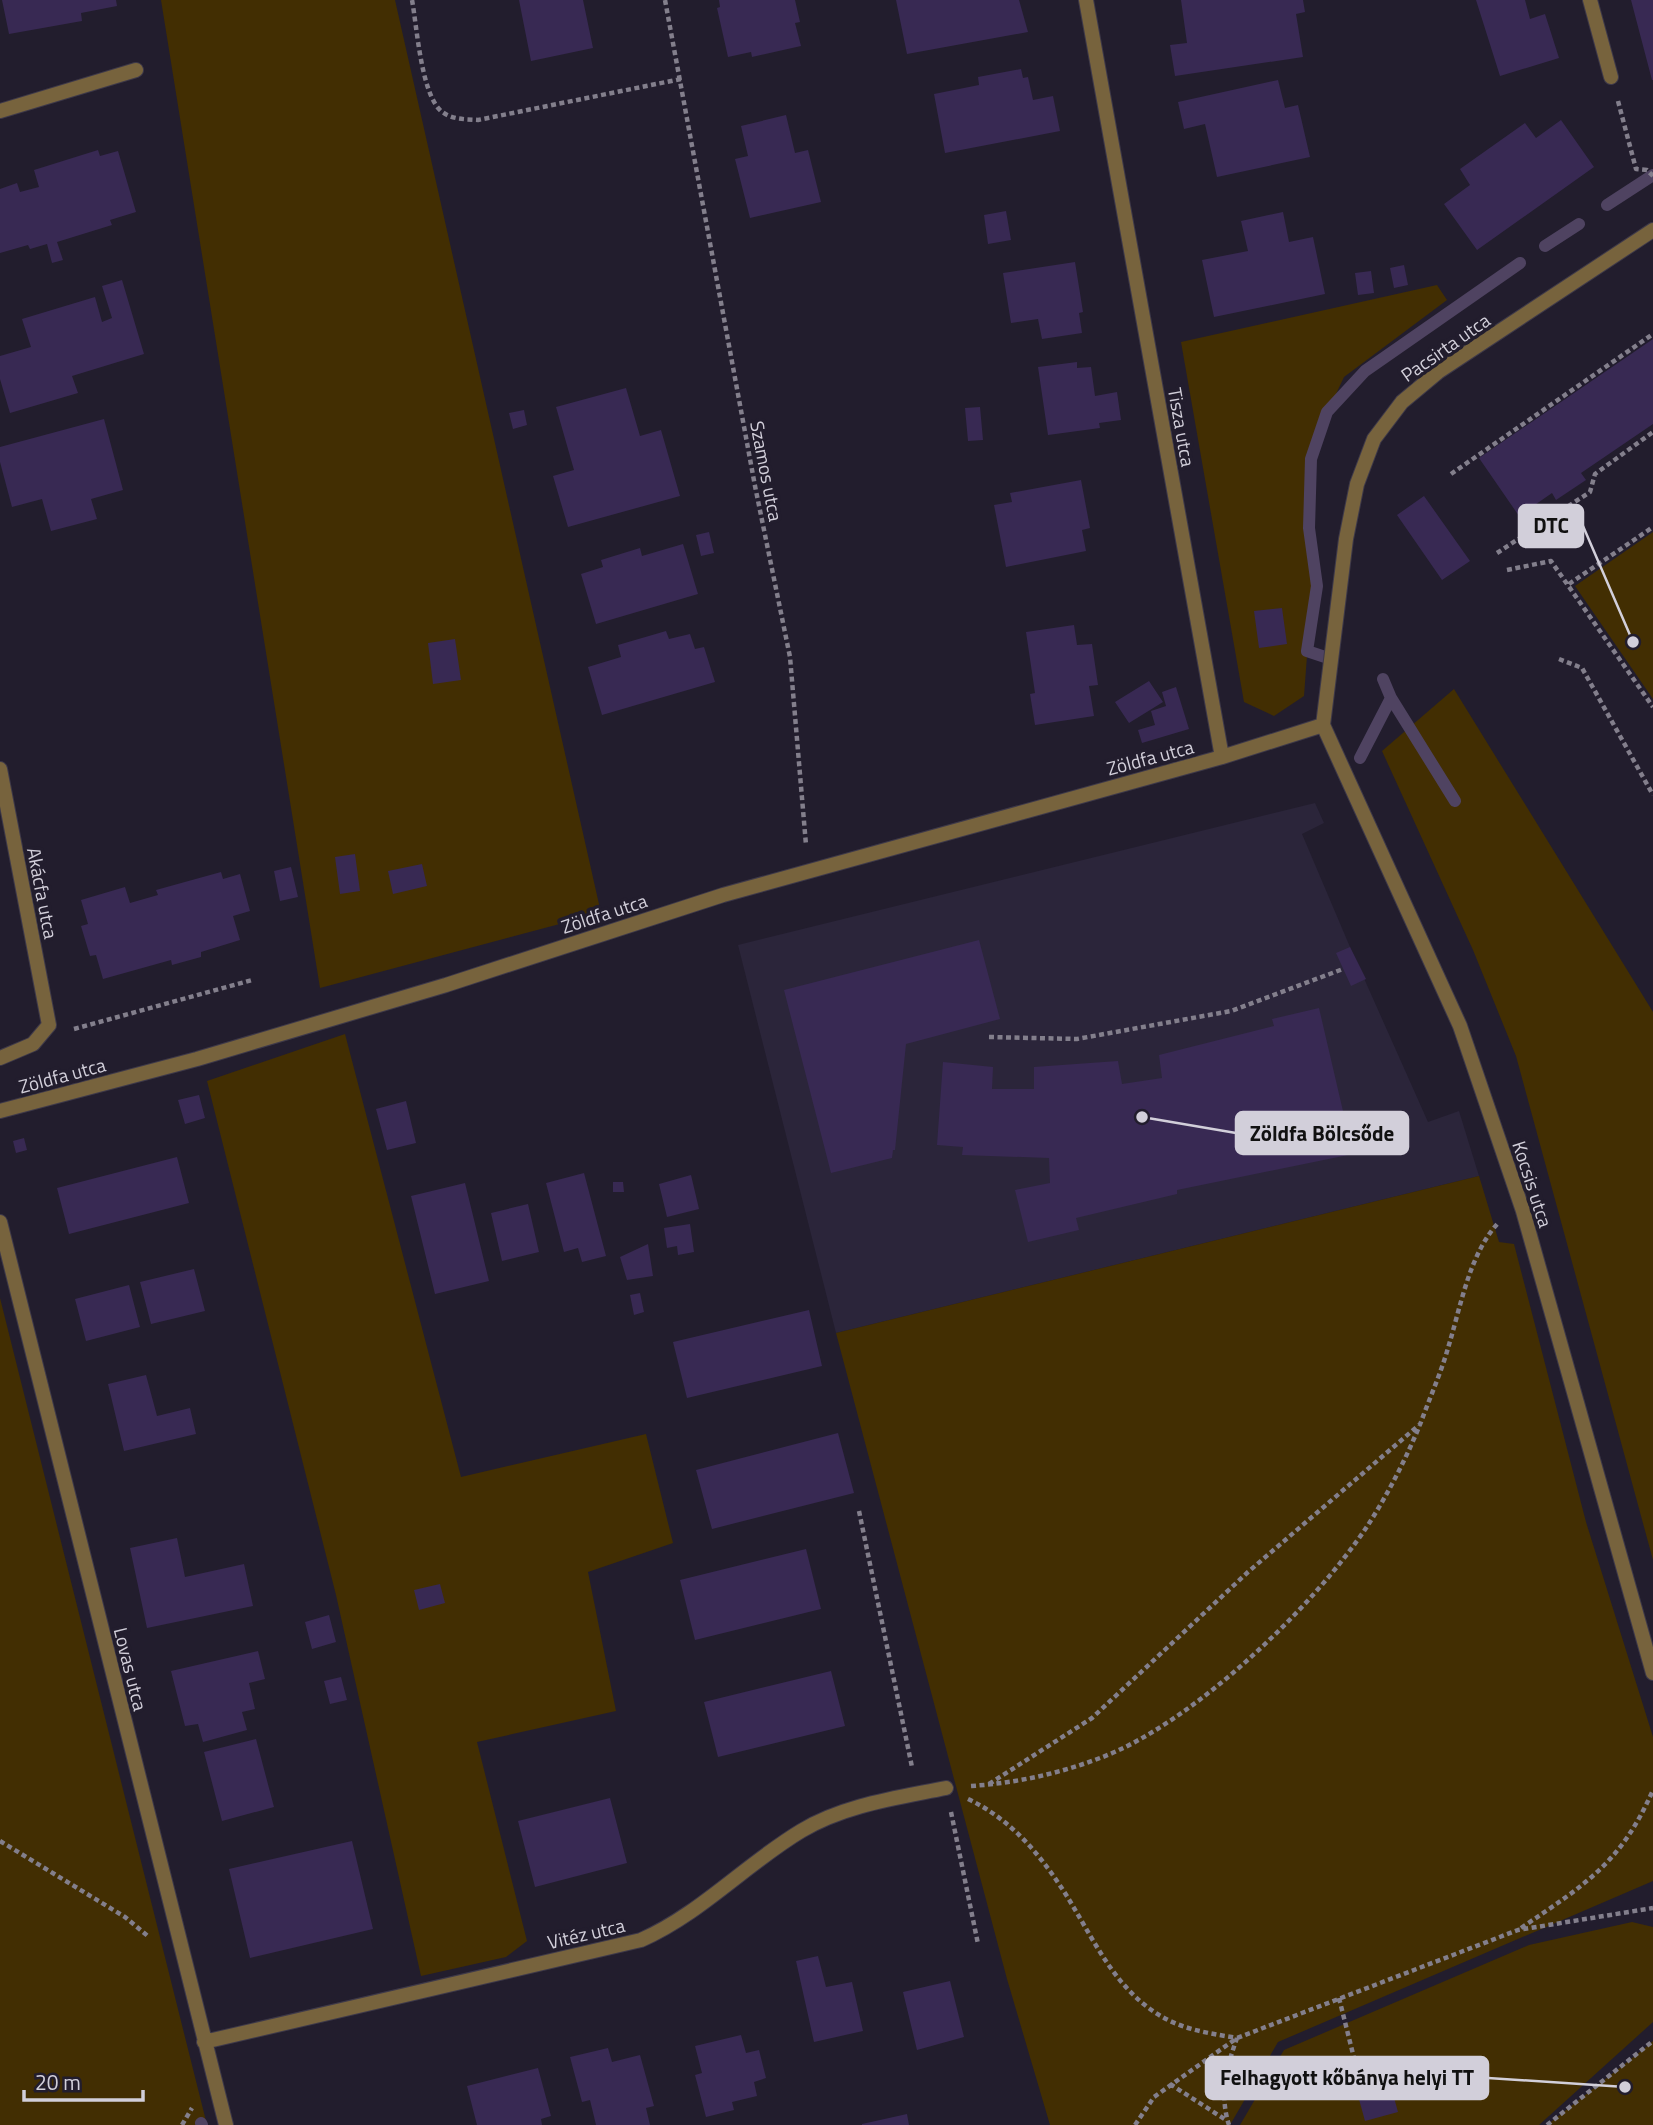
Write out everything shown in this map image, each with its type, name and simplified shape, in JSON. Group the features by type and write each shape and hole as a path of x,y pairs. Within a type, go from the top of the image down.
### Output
{"street":[{"name":"Tisza utca","path":"1086,0 1222,757"},
{"path":"1590,0 1611,77"},
{"path":"0,111 136,70"},
{"name":"Pacsirta utca","path":"1323,725 1346,539 1357,484 1374,439 1402,402 1438,372 1653,230"},
{"path":"1222,757 1323,725"},
{"name":"Kocsis utca","path":"1323,725 1460,1026 1521,1207 1653,1673"},
{"name":"Zöldfa utca","path":"0,1111 197,1059 446,985 808,870 1222,757"},
{"name":"Akácfa utca","path":"0,769 49,1025"},
{"name":"Zöldfa utca","path":"0,1058 33,1044 49,1025"},
{"name":"Lovas utca","path":"0,1222 226,2125"},
{"name":"Vitéz utca","path":"204,2042 641,1940 674,1922 758,1859 804,1830 840,1814 946,1788"}],"path":[{"path":"412,0 429,93 440,110 453,118 478,120 681,79"},
{"name":"Szamos utca","path":"665,0 755,486 790,657 797,706 808,870"},
{"path":"1611,77 1636,169 1647,170 1653,176"},
{"path":"1451,474 1653,334"},
{"path":"1497,553 1590,492 1595,474 1653,432"},
{"path":"1569,584 1653,527"},
{"path":"1507,570 1550,561 1569,584 1653,707"},
{"path":"1559,659 1582,668 1653,795"},
{"path":"989,1037 1077,1040 1231,1011 1343,969"},
{"path":"49,1025 80,1029 252,980"},
{"path":"946,1788 1018,1782 1101,1758 1155,1730 1207,1695 1315,1591 1367,1526 1420,1424 1446,1356 1480,1245 1497,1222 1521,1207"},
{"path":"988,1785 1092,1718 1248,1572 1420,1424"},
{"path":"859,1511 918,1793"},
{"path":"946,1788 978,1944"},
{"path":"946,1788 1004,1820 1031,1846 1062,1889 1113,1975 1140,2001 1169,2020 1202,2032 1237,2038"},
{"path":"1518,1930 1569,1895 1614,1858 1636,1828 1653,1790"},
{"path":"0,1841 125,1917 153,1940"},
{"path":"1135,2125 1154,2097 1237,2038 1518,1930 1652,1908"},
{"path":"1339,1998 1362,2090"},
{"path":"1228,2122 1224,2092 1227,2066 1237,2038"},
{"path":"1547,2125 1653,2041"},
{"path":"1170,2084 1228,2122"}],"shaded area":[{"path":"161,0 395,0 601,913 320,988"},
{"path":"1437,285 1447,300 1344,377 1305,460 1312,589 1304,696 1274,716 1244,702 1181,342"},
{"path":"1653,532 1653,699 1575,586"},
{"path":"1454,689 1653,1012 1653,1560 1516,1056 1473,950 1382,751"},
{"path":"1315,803 1324,823 1302,834 1350,947 1428,1122 1459,1111 1479,1176 836,1333 738,945"},
{"path":"345,1034 461,1477 646,1434 673,1543 588,1572 616,1711 477,1742 527,1941 506,1957 421,1976 336,1595 207,1081"},
{"path":"1479,1176 1499,1242 1514,1244 1586,1522 1653,1737 1653,1881 1278,2042 1230,2125 1050,2125 1007,1979 836,1333"},
{"path":"0,1298 207,2125 0,2125"},
{"path":"1632,1922 1653,1927 1653,2022 1539,2125 1240,2125 1284,2050 1529,1945"},
{"path":"1653,2041 1653,2125 1547,2125 1645,2048"}],"building":[{"path":"2,0 116,0 117,6 81,13 82,21 9,34"},
{"path":"519,0 583,0 593,48 531,61"},
{"path":"719,0 795,0 800,22 795,23 801,46 752,57 751,52 728,57 717,8 720,7"},
{"path":"896,0 1019,0 1028,32 907,54"},
{"path":"1181,0 1303,0 1305,12 1296,14 1303,57 1175,76 1170,45 1187,43"},
{"path":"1476,0 1525,0 1530,19 1545,14 1559,58 1500,76"},
{"path":"1631,0 1653,0 1653,80 1652,80"},
{"path":"1021,69 1023,78 1028,77 1033,100 1053,96 1060,131 945,153 934,94 979,85 978,77"},
{"path":"1278,80 1285,108 1298,105 1310,157 1217,177 1205,124 1184,129 1178,102"},
{"path":"786,115 795,153 808,150 821,202 750,218 735,159 748,156 741,126"},
{"path":"1561,120 1594,167 1477,250 1444,204 1470,185 1460,169 1525,123 1536,138"},
{"path":"98,150 100,156 118,151 136,212 110,220 112,225 57,242 63,260 52,263 47,244 30,249 28,245 0,253 0,189 17,183 20,192 39,187 34,170"},
{"path":"1006,211 1011,240 988,244 984,215"},
{"path":"1283,212 1289,242 1313,237 1325,294 1214,317 1202,260 1248,251 1241,221"},
{"path":"1075,262 1083,312 1079,313 1082,333 1042,339 1038,319 1011,323 1003,273"},
{"path":"1404,265 1408,285 1394,288 1390,268"},
{"path":"1371,271 1374,293 1358,295 1355,273"},
{"path":"122,280 144,354 72,376 78,393 10,413 0,379 0,356 31,347 22,319 95,297 102,322 112,318 102,286"},
{"path":"1653,339 1653,424 1581,473 1586,480 1556,500 1552,493 1519,516 1479,458"},
{"path":"1077,362 1077,368 1091,367 1095,396 1117,392 1121,420 1099,423 1100,428 1048,435 1038,367"},
{"path":"626,388 640,436 661,430 680,496 568,527 553,476 574,470 556,407"},
{"path":"980,407 983,440 968,441 965,408"},
{"path":"524,410 527,425 513,429 509,413"},
{"path":"104,419 123,490 91,499 97,519 51,531 42,499 12,507 0,462 0,447"},
{"path":"1081,480 1090,528 1082,530 1086,551 1006,567 994,505 1012,502 1010,493"},
{"path":"1424,496 1470,561 1442,580 1397,515"},
{"path":"709,532 714,553 701,556 696,535"},
{"path":"683,544 698,594 596,624 581,574 603,567 601,560 640,548 642,556"},
{"path":"1282,608 1287,644 1259,648 1254,611"},
{"path":"1074,625 1077,645 1092,644 1098,685 1089,686 1094,716 1035,725 1030,694 1035,693 1026,632"},
{"path":"666,631 669,639 690,634 695,649 704,647 715,682 602,715 588,667 621,657 618,645"},
{"path":"455,639 461,680 433,684 428,643"},
{"path":"1149,681 1163,702 1129,723 1115,702"},
{"path":"1176,687 1189,729 1142,743 1138,730 1155,725 1151,711 1166,706 1162,692"},
{"path":"355,854 360,891 340,894 335,857"},
{"path":"422,864 427,886 393,894 388,871"},
{"path":"291,867 298,897 280,901 274,871"},
{"path":"221,872 223,879 240,874 250,911 233,916 240,940 201,952 201,957 172,965 171,960 103,979 96,955 90,956 81,926 88,924 81,900 125,887 130,903 158,895 156,890"},
{"path":"979,940 1000,1019 906,1044 892,1158 831,1173 784,990"},
{"path":"1350,947 1366,979 1351,986 1336,953"},
{"path":"1319,1008 1353,1154 1177,1190 1177,1194 1076,1218 1079,1230 1028,1242 1015,1190 1050,1183 1049,1158 962,1155 963,1147 937,1145 943,1062 993,1067 992,1089 1034,1089 1034,1067 1118,1061 1122,1084 1162,1078 1159,1055 1274,1026 1272,1019"},
{"path":"199,1095 205,1118 185,1124 178,1100"},
{"path":"406,1101 416,1143 387,1150 376,1109"},
{"path":"24,1138 27,1150 16,1153 13,1141"},
{"path":"177,1157 189,1203 69,1234 57,1188"},
{"path":"584,1173 606,1256 582,1262 578,1248 564,1252 546,1183"},
{"path":"691,1175 699,1209 667,1217 659,1184"},
{"path":"613,1182 623,1182 624,1192 613,1192"},
{"path":"465,1183 489,1281 435,1294 411,1196"},
{"path":"528,1204 539,1252 502,1261 491,1213"},
{"path":"690,1224 694,1252 678,1255 677,1246 667,1248 664,1228"},
{"path":"648,1244 653,1276 627,1280 620,1257"},
{"path":"194,1269 205,1311 151,1324 140,1282"},
{"path":"129,1285 140,1327 86,1341 75,1299"},
{"path":"640,1293 644,1312 634,1315 630,1295"},
{"path":"809,1310 822,1366 687,1398 673,1342"},
{"path":"146,1375 157,1416 190,1408 196,1434 124,1451 108,1384"},
{"path":"838,1433 854,1493 712,1529 696,1470"},
{"path":"177,1538 185,1577 244,1564 253,1606 147,1628 130,1548"},
{"path":"806,1549 821,1609 695,1640 680,1580"},
{"path":"440,1584 445,1603 419,1610 414,1590"},
{"path":"329,1615 336,1642 312,1649 305,1622"},
{"path":"258,1651 265,1679 249,1683 255,1709 242,1712 247,1730 203,1742 198,1724 185,1726 171,1671"},
{"path":"831,1671 845,1726 718,1757 704,1702"},
{"path":"341,1677 347,1700 330,1704 324,1681"},
{"path":"256,1739 274,1807 222,1821 204,1752"},
{"path":"610,1798 627,1863 535,1887 518,1821"},
{"path":"352,1841 373,1929 250,1958 229,1869"},
{"path":"818,1956 826,1987 852,1982 863,2031 814,2042 796,1961"},
{"path":"950,1981 964,2037 917,2050 903,1992"},
{"path":"741,2035 746,2053 759,2050 766,2078 754,2082 757,2096 732,2102 734,2110 706,2117 695,2075 702,2073 695,2046"},
{"path":"608,2048 612,2062 640,2055 654,2106 646,2108 650,2125 596,2125 590,2100 582,2102 570,2057"},
{"path":"538,2068 551,2116 541,2119 542,2125 477,2125 467,2086"},
{"path":"1390,2083 1398,2112 1365,2121 1357,2092"},
{"path":"907,2114 909,2125 862,2125 862,2124"}],"waterway":[{"path":"1607,205 1653,175"},
{"path":"1545,246 1579,224"},
{"path":"1331,659 1307,651 1317,586 1309,528 1311,459 1327,412 1365,371 1520,263"},
{"path":"1360,758 1391,698 1383,679"},
{"path":"1391,698 1455,801"}],"place":[{"name":"DTC","path":"1633,642"},
{"name":"Zöldfa Bölcsőde","path":"1142,1117"},
{"name":"Felhagyott kőbánya helyi TT","path":"1625,2087"}]}
